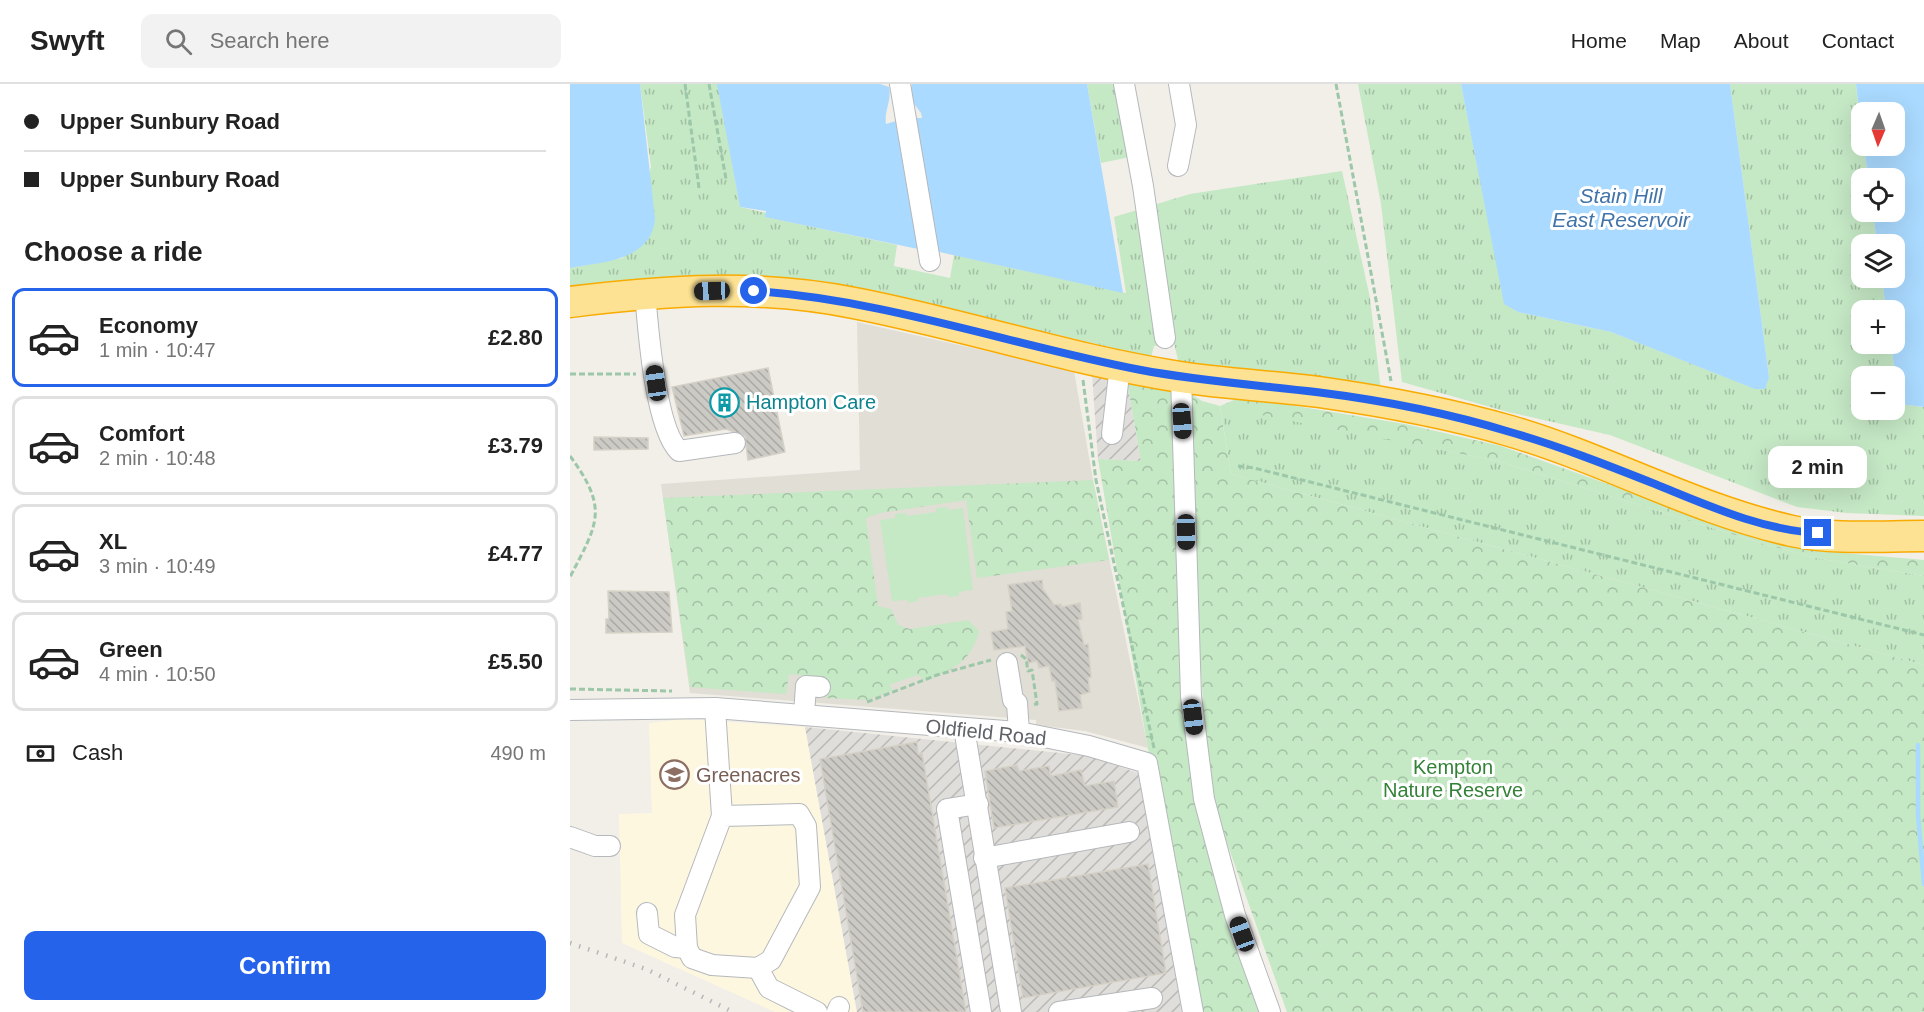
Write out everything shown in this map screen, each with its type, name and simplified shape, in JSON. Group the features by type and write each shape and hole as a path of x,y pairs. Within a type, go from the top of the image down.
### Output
{"highway":[{"path":"570,302 645,292 734,290 792,294 853,302 1120,366 1181,377 1319,392 1405,407 1508,431 1581,455 1724,512 1795,532 1862,537 1924,537"}],"street":[{"path":"900,84 930,261"},
{"path":"1124,84 1143,186 1165,338"},
{"path":"1178,166 1186,125 1179,84"},
{"path":"645,292 659,404 670,442 679,451 735,442"},
{"path":"1113,434 1120,366"},
{"path":"1181,377 1191,696 1204,799 1235,915 1270,1012"},
{"path":"1007,663 1013,700 1017,704 1019,732"},
{"path":"804,714 806,686"},
{"path":"715,708 722,816 685,915 687,948 692,958 712,965 758,968 771,960 810,887 806,826 799,814 722,816"},
{"name":"Oldfield Road","path":"570,710 715,708 1019,732 1089,746 1147,763"},
{"path":"964,728 1011,1012"},
{"path":"1147,763 1193,1012"},
{"path":"978,804 947,809 981,1012"},
{"path":"984,858 1129,832"},
{"path":"570,837 595,846 610,846"},
{"path":"647,913 649,934 675,947 687,948"},
{"path":"758,968 769,988 817,1012"},
{"path":"1059,1012 1152,998"}],"path":[{"path":"685,84 699,188"},
{"path":"709,84 726,179"},
{"path":"1336,84 1392,387 1405,407"},
{"path":"570,374 636,374"},
{"path":"1083,378 1096,480 1154,748 1147,763"},
{"path":"570,456 586,478 597,503 590,538 570,577"},
{"path":"1238,466 1254,468 1924,635"},
{"path":"865,703 937,675 1006,657 1007,663"},
{"path":"672,690 679,693"}],"shaded area":[{"path":"857,322 1074,371 1093,480 1148,748 1085,731 1036,725 1036,720 690,693 661,484 860,470"},
{"path":"1092,374 1127,381 1141,461 1098,459"},
{"path":"684,719 805,727 857,1012 775,1012 622,943 619,814 652,813 649,723"},
{"path":"805,727 1090,756 1138,773 1182,1012 857,1012"}],"green space":[{"path":"640,84 718,84 740,207 766,213 766,217 897,245 894,266 950,278 954,255 1126,293 1114,217 1190,194 1342,171 1370,298 1381,391 1226,366 1179,364 1174,343 1154,346 1151,357 857,287 754,275 655,278 570,288 570,268 623,258 651,167"},
{"path":"1087,84 1116,84 1130,157 1101,163"},
{"path":"1358,84 1461,84 1505,304 1518,312 1611,332 1756,389 1769,377 1730,84 1856,84 1858,102 1851,102 1851,156 1865,156 1867,168 1851,168 1851,222 1874,222 1876,234 1851,234 1851,288 1883,288 1885,300 1851,300 1851,354 1892,354 1894,366 1851,366 1851,420 1905,420 1905,405 1924,407 1924,516 1847,513 1797,507 1610,435 1508,412 1402,382 1381,204"},
{"name":"Kempton Nature Reserve","path":"1127,381 1171,391 1179,509 1194,513 1185,390 1202,401 1220,406 1241,397 1405,424 1501,446 1746,533 1821,551 1924,560 1924,576 1816,558 1498,461 1220,407 1231,474 1924,665 1924,1012 1287,1012 1209,792 1200,656 1185,671 1197,808 1260,1012 1201,1012 1174,900 1098,459 1141,461"},
{"path":"1220,406 1498,461 1764,544 1816,558 1924,576 1924,665 1231,474"},
{"path":"1093,480 1109,560 977,578 966,500 880,513 866,518 878,606 891,609 898,625 910,629 968,620 979,631 976,642 966,657 945,672 927,681 917,675 889,685 893,690 867,700 825,698 827,678 789,674 786,694 690,687 663,498"},
{"path":"947,507 948,510 963,508 973,590 959,592 959,596 948,597 947,594 918,598 918,601 908,603 907,600 892,601 880,520 895,518 895,514 906,513 907,516 936,512 936,508"}],"water":[{"path":"570,84 640,84 655,219 652,233 645,244 635,251 610,261 570,268"},
{"path":"717,84 880,84 889,87 886,124 896,121 918,249 765,217 766,211 740,207"},
{"path":"912,84 1087,84 1123,293 935,251 912,118 922,118 909,97"},
{"name":"Stain Hill East Reservoir","path":"1461,84 1730,84 1769,377 1765,389 1755,389 1611,332 1518,312 1504,304"},
{"path":"1856,84 1924,84 1924,407 1905,405 1905,366 1894,366 1892,354 1905,354 1905,300 1885,300 1883,288 1905,288 1905,234 1876,234 1874,222 1905,222 1905,168 1867,168 1865,156 1905,156 1905,102 1858,102"}],"building":[{"name":"Hampton Care","path":"768,368 785,452 748,460 745,436 726,429 684,436 672,387"},
{"path":"594,437 648,438 648,449 594,450"},
{"path":"1042,580 1043,589 1054,605 1061,604 1061,607 1080,603 1082,619 1078,620 1084,645 1088,644 1091,677 1088,678 1090,692 1080,695 1082,708 1059,711 1055,681 1052,681 1049,666 1039,668 1037,661 1028,663 1025,646 994,650 991,632 1008,629 1006,612 1012,611 1008,585"},
{"path":"608,591 669,592 672,632 606,633 606,619 609,619"},
{"path":"917,742 918,754 922,753 966,1012 863,1012 820,759"},
{"path":"1017,765 1019,771 1049,766 1051,776 1081,770 1085,786 1114,781 1118,807 994,828 985,771"},
{"path":"1148,864 1166,973 1023,998 1005,888"}],"waterway":[{"path":"1918,745 1918,815 1924,884"}],"railway":[{"path":"570,943 646,969 733,1012"}],"place":[{"name":"Hampton Care","path":"725,402"},
{"name":"Greenacres","path":"675,775"}],"route":[{"path":"754,291 853,302 1120,366 1181,377 1319,392 1405,407 1508,431 1581,455 1724,512 1795,532 1818,533"}]}
